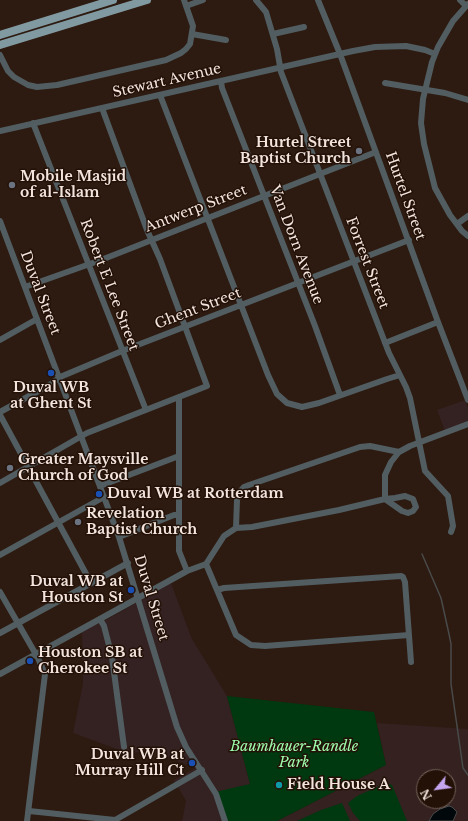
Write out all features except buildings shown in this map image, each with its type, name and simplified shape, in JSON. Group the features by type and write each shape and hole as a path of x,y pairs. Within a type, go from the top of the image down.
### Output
{"main road":[{"path":"0,35 113,0"},
{"path":"0,45 146,0"}],"street":[{"path":"0,55 8,71 20,82 28,86 49,87 166,60 181,53 190,44 193,26 185,3 203,0"},
{"name":"Forrest Street","path":"256,0 266,12 273,34 280,67 385,342 410,398 418,443 425,471 448,496 453,526 451,532"},
{"path":"261,5 266,0"},
{"name":"Hurtel Street","path":"318,0 340,54 468,400"},
{"path":"460,0 467,5 453,21 435,54 425,90 421,123 428,165 436,188 442,202 457,224 468,236"},
{"path":"273,34 304,27"},
{"path":"192,34 226,40"},
{"name":"Stewart Avenue","path":"0,131 280,67 375,47 399,46 416,48 435,54"},
{"name":"Van Dorn Avenue","path":"221,81 222,88 340,395"},
{"path":"385,83 445,93 468,100"},
{"path":"160,95 277,394 287,403 302,407 319,403 387,378 400,375"},
{"path":"0,484 87,433 207,386 102,108"},
{"name":"Robert E Lee Street","path":"33,123 146,410"},
{"name":"Antwerp Street","path":"25,287 88,265 376,152"},
{"path":"457,224 468,216"},
{"name":"Duval Street","path":"0,221 119,537 177,728 186,747 216,794 225,821"},
{"name":"Ghent Street","path":"0,412 51,384 60,377 122,351 409,240"},
{"path":"0,340 37,319"},
{"path":"385,342 438,322"},
{"path":"179,398 179,551 187,571"},
{"path":"0,415 91,583"},
{"path":"385,499 385,475 390,462 399,452 468,424"},
{"path":"236,528 237,500 239,493 244,487 360,447 370,446 399,452"},
{"path":"100,486 179,456"},
{"path":"0,674 187,571 206,564 224,536 236,528 252,527 339,510 385,499 405,496 413,499 416,507 414,511 408,513 402,511 385,499"},
{"path":"0,555 104,497"},
{"path":"119,537 179,515"},
{"path":"0,633 128,563"},
{"path":"206,564 236,635 252,645 265,646 409,635"},
{"path":"217,590 224,588 398,576 403,578 405,582 411,662"},
{"path":"0,592 36,654 45,674 27,821"},
{"path":"100,619 104,626 112,657 124,747"},
{"path":"29,811 115,820 202,770"}],"shaded area":[{"path":"465,400 468,408 468,421 445,431 437,410"},
{"path":"171,583 192,639 227,696 250,784 227,821 182,821 186,801 174,780 196,768 149,750 130,754 73,733 83,683 82,631 106,620"},
{"path":"377,723 468,729 468,821 277,821 386,765"},
{"path":"440,809 454,809 457,812 453,821 429,821 433,814"}],"green space":[{"name":"Baumhauer-Randle Park","path":"227,696 374,712 386,765 277,821 225,821 215,792 250,784"},
{"path":"386,783 392,785 407,821 360,821 353,813 348,803 357,796"},
{"path":"342,803 350,821 297,821 321,810"}],"waterway":[{"path":"422,554 441,598 449,634 451,644 451,684 463,768 468,775"}],"place":[{"name":"Hurtel Street Baptist Church","path":"359,151"},
{"name":"Mobile Masjid of al-Islam","path":"12,185"},
{"name":"Duval WB at Ghent St","path":"51,373"},
{"name":"Greater Maysville Church of God","path":"10,468"},
{"name":"Duval WB at Rotterdam","path":"99,494"},
{"name":"Revelation Baptist Church","path":"78,522"},
{"name":"Duval WB at Houston St","path":"131,590"},
{"name":"Houston SB at Cherokee St","path":"30,661"},
{"name":"Duval WB at Murray Hill Ct","path":"192,763"},
{"name":"Field House A","path":"279,785"}]}
